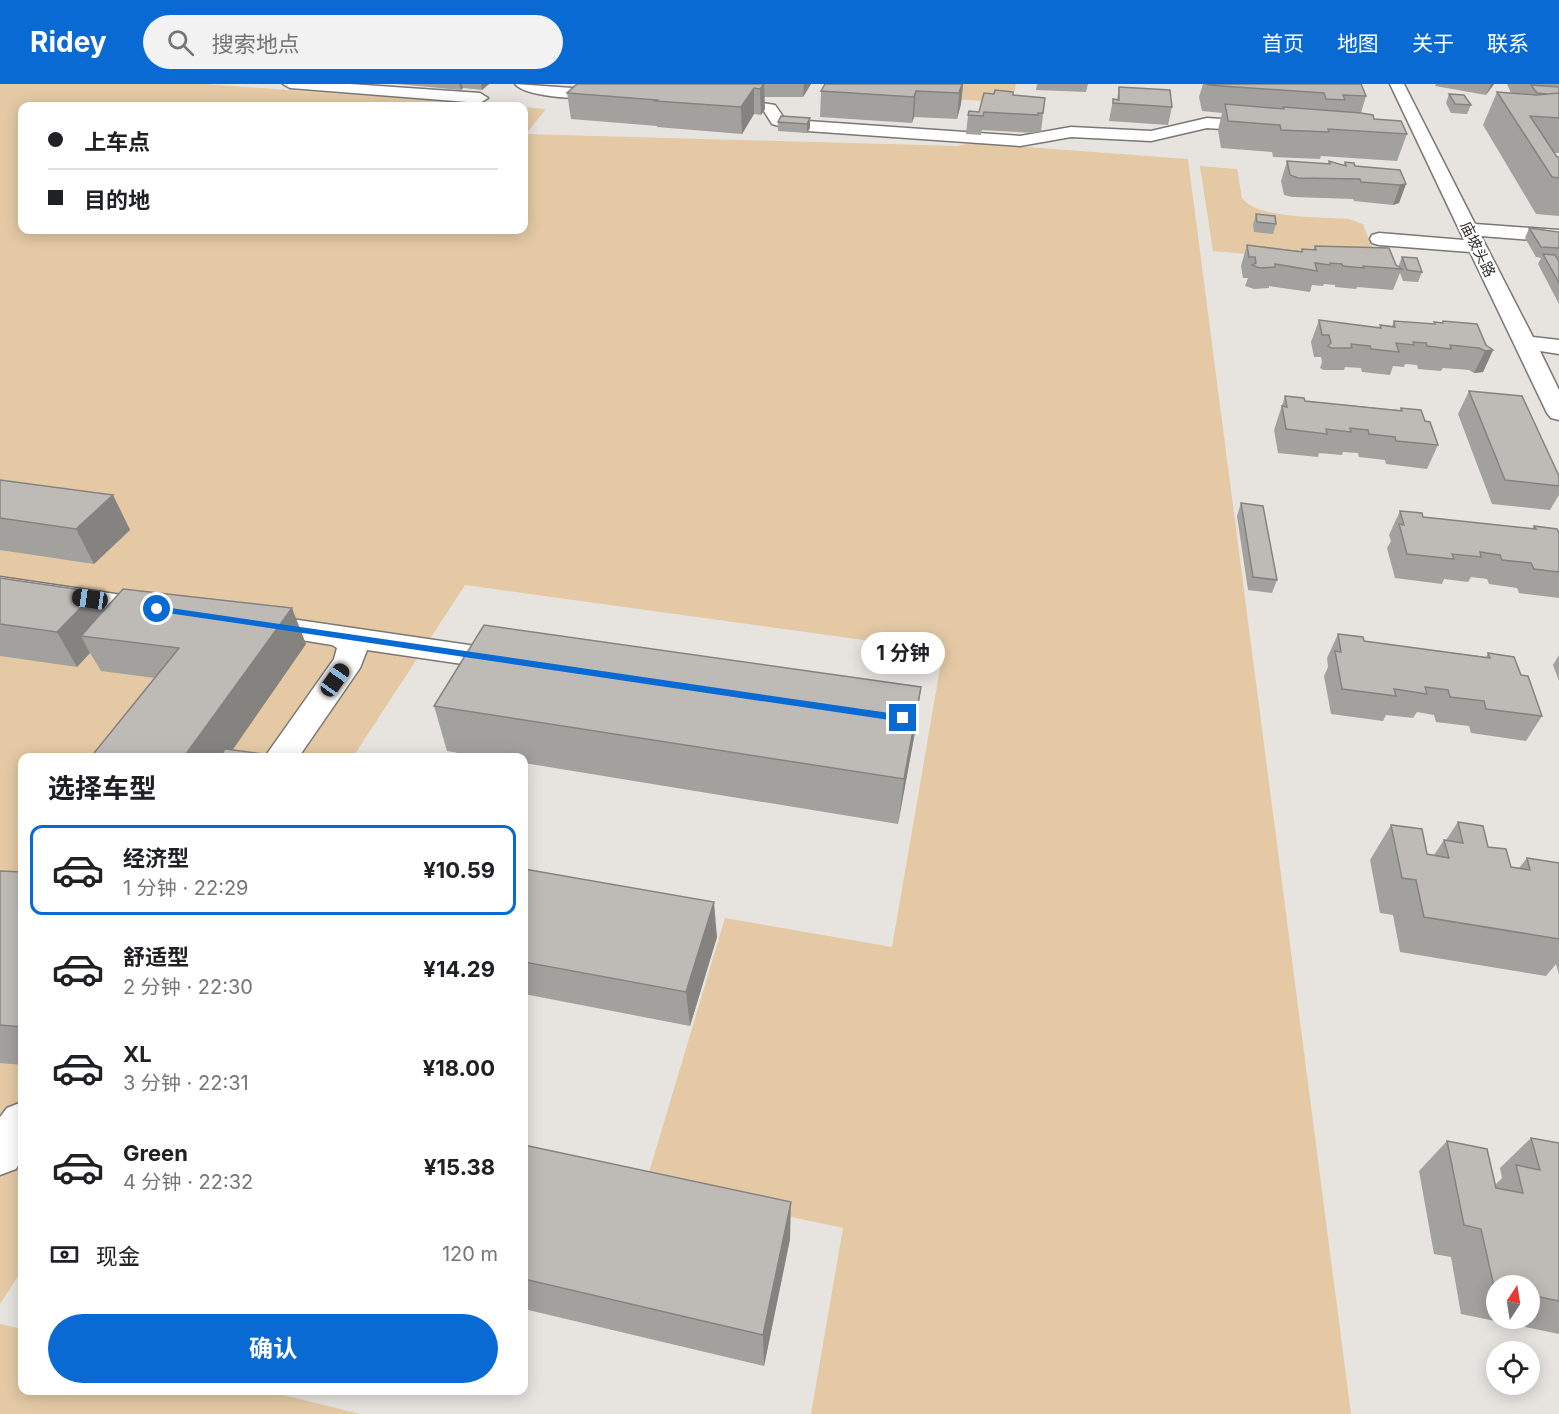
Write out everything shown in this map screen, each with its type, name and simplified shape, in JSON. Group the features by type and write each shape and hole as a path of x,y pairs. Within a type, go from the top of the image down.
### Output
{"street":[{"path":"290,84 480,98"},
{"path":"522,84 541,89 636,96"},
{"name":"庙坡头路","path":"1397,84 1559,413"},
{"path":"707,101 770,108 778,121 793,125 1020,141 1071,132 1151,136 1207,123 1277,128"},
{"path":"1468,229 1559,236"},
{"path":"1379,239 1477,247"},
{"path":"1525,344 1559,347"},
{"path":"0,586 187,614"},
{"path":"234,620 541,665"},
{"path":"283,753 351,656 352,648 348,640 340,636"},
{"path":"0,1154 18,1128"}],"shaded area":[{"path":"0,84 205,84 455,102 18,102 18,234 528,234 528,134 957,146 972,143 1188,159 1351,1414 811,1414 843,1228 645,1186 725,918 892,947 943,651 465,585 356,753 18,753 18,1276 0,1304"},
{"path":"928,84 1016,84 1012,103 923,97"},
{"path":"528,107 546,109 528,132"},
{"path":"1200,166 1237,169 1242,198 1261,210 1291,216 1349,219 1363,224 1373,251 1280,257 1213,251"},
{"path":"0,1324 18,1328 18,1395 283,1395 360,1414 0,1414"}],"building":[{"path":"577,84 764,84 760,89 754,88 741,107 567,93"},
{"path":"825,84 962,84 959,93 916,91 914,97 821,91"},
{"path":"1207,84 1361,84 1366,96 1343,95 1345,100 1326,99 1324,93"},
{"path":"1531,85 1559,87 1559,93 1537,93"},
{"path":"1119,87 1170,90 1172,107 1113,103 1113,99 1119,100"},
{"path":"995,90 1013,92 1013,95 1045,98 1043,113 1038,113 1038,115 984,112 983,116 968,115 969,111 979,112 984,93 994,94"},
{"path":"1497,92 1537,95 1559,93 1559,118 1530,116 1559,157 1559,178 1552,177"},
{"path":"1449,94 1464,95 1471,105 1455,104"},
{"path":"1225,104 1361,113 1373,115 1374,119 1401,121 1407,134 1328,129 1329,132 1281,130 1280,125 1228,121"},
{"path":"781,116 810,118 807,124 778,122"},
{"path":"1287,161 1330,164 1329,161 1346,166 1345,162 1354,163 1355,166 1400,170 1406,184 1361,182 1360,179 1298,178 1290,175"},
{"path":"1256,214 1275,216 1276,224 1257,222"},
{"path":"1529,228 1559,232 1559,248 1541,247"},
{"path":"1247,245 1302,252 1302,249 1316,250 1315,246 1389,248 1396,265 1402,269 1363,266 1364,268 1330,263 1330,265 1315,263 1317,271 1275,264 1275,267 1260,268 1252,265 1256,263 1255,257 1249,257"},
{"path":"1543,254 1555,255 1559,261 1559,283"},
{"path":"1402,257 1417,258 1422,272 1407,270"},
{"path":"1319,320 1381,328 1380,325 1395,327 1394,321 1477,324 1486,345 1493,350 1485,351 1479,348 1450,345 1451,349 1413,342 1414,345 1396,343 1399,352 1351,344 1352,348 1331,348 1328,346 1331,343 1329,335 1322,335"},
{"path":"1469,391 1522,396 1559,476 1559,486 1505,480"},
{"path":"1285,396 1304,398 1305,401 1402,411 1401,408 1421,410 1425,421 1430,422 1438,445 1396,441 1395,437 1369,434 1368,430 1350,428 1351,432 1326,429 1327,434 1286,429 1282,406 1287,407"},
{"path":"0,480 113,495 76,529 0,518"},
{"path":"1241,503 1263,506 1277,580 1253,577"},
{"path":"1400,511 1422,513 1423,517 1536,529 1534,526 1557,529 1559,533 1559,572 1534,569 1531,563 1502,560 1500,555 1480,552 1481,557 1452,554 1454,559 1407,554 1399,524 1404,525"},
{"path":"0,578 96,592 57,632 0,624"},
{"path":"123,589 292,608 187,753 94,753 179,648 81,636"},
{"path":"484,625 921,687 904,779 434,706"},
{"path":"1338,634 1363,637 1364,641 1490,658 1488,653 1514,657 1521,675 1528,676 1542,716 1486,709 1484,701 1450,697 1448,690 1425,687 1427,694 1394,689 1396,696 1342,689 1335,651 1341,652"},
{"path":"225,749 256,753 222,753"},
{"path":"1458,822 1483,826 1488,847 1506,849 1511,867 1530,870 1527,858 1559,863 1559,939 1424,917 1416,880 1402,878 1391,825 1422,829 1427,854 1449,858 1444,840 1463,843"},
{"path":"528,870 714,902 686,992 528,963"},
{"path":"0,871 18,872 18,1027 0,1025"},
{"path":"1531,1138 1559,1143 1559,1301 1540,1297 1540,1275 1491,1275 1481,1229 1464,1225 1447,1141 1487,1149 1496,1188 1523,1193 1516,1165 1540,1170"},
{"path":"528,1146 791,1202 763,1335 528,1280"}],"route":[{"path":"157,609 903,718"}]}
